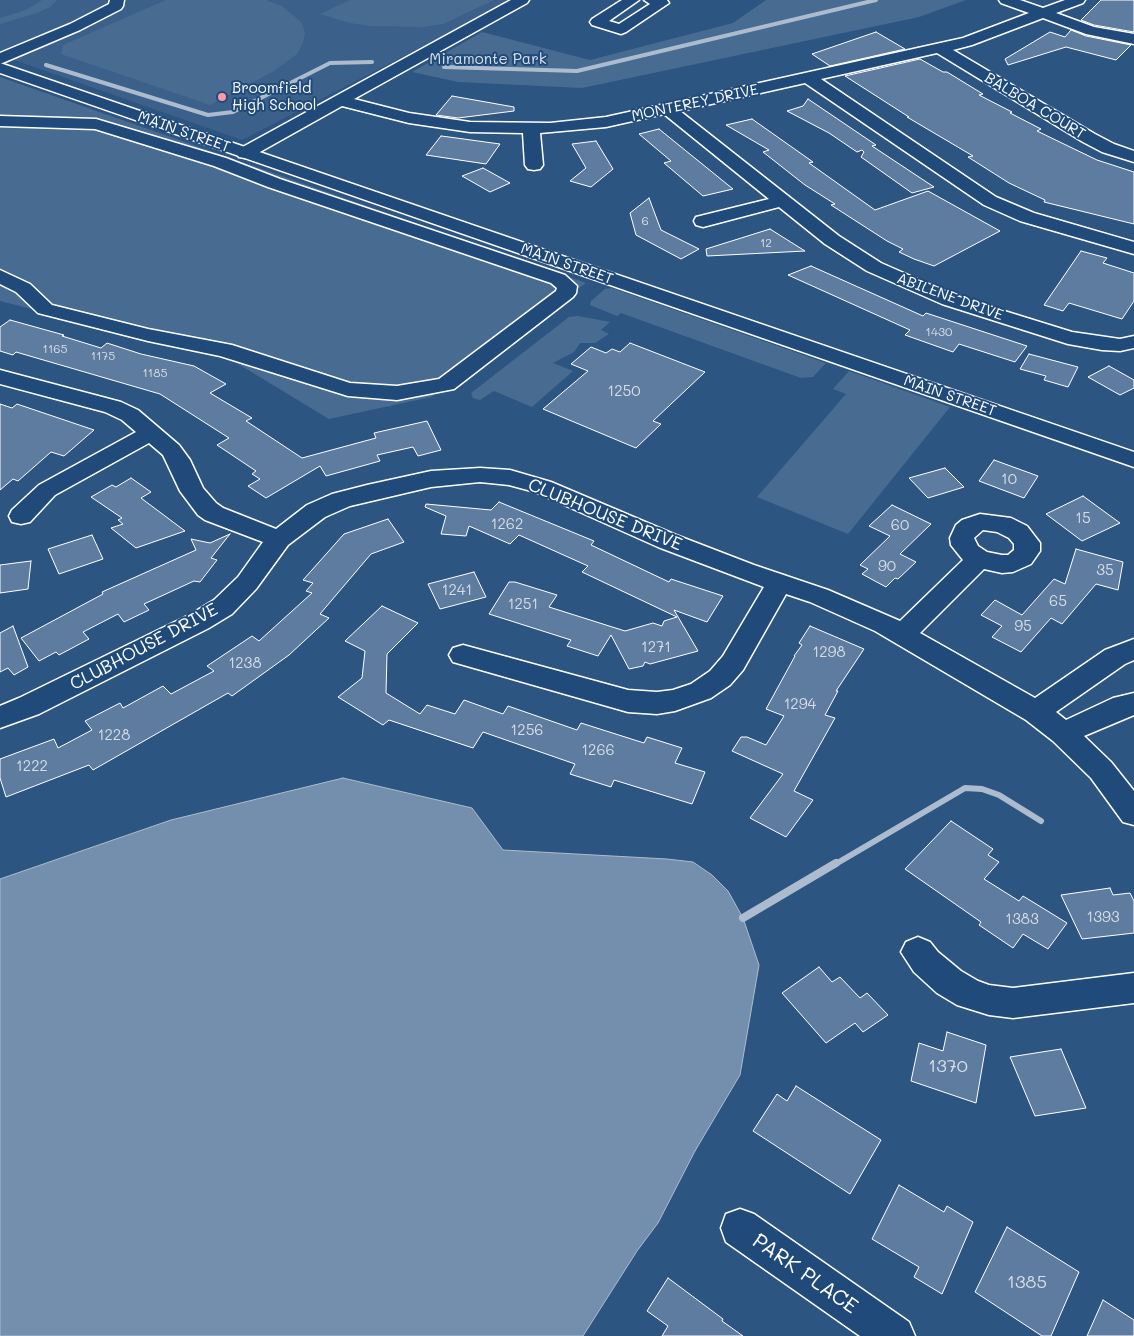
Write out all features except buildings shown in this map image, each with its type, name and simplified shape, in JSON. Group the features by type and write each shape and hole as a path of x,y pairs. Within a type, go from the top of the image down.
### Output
{"street":[{"path":"0,59 75,27 116,6 117,0"},
{"path":"245,153 522,0"},
{"path":"632,0 597,22 622,28 662,3 650,0"},
{"path":"1006,0 1091,31 1134,39"},
{"name":"MONTEREY DRIVE","path":"340,100 382,112 435,123 488,128 531,128 598,123 939,48 985,36 1078,0"},
{"name":"BALBOA COURT","path":"939,48 1089,138 1108,148 1134,157"},
{"name":"MAIN STREET","path":"0,68 1134,460"},
{"path":"809,78 990,201 1027,217 1134,248"},
{"name":"ABILENE DRIVE","path":"668,109 781,201 846,250 882,271 927,292 1068,338 1102,344 1120,345 1134,342"},
{"path":"0,120 96,124 220,162 274,183 558,279 567,286 566,293 446,384 397,393 348,389 224,350 148,335 45,309 23,288 0,276"},
{"path":"531,128 534,165"},
{"path":"703,221 781,201"},
{"path":"0,377 113,407 130,415 171,450 178,460 192,491 207,509 214,514 279,538"},
{"path":"21,516 47,490 152,432"},
{"name":"CLUBHOUSE DRIVE","path":"0,717 28,706 200,621 223,607 242,588 279,538 316,511 341,500 432,480 480,475 510,478 544,487 667,541 843,606 903,634 1036,712 1063,733 1101,770 1134,813"},
{"path":"903,634 979,559"},
{"path":"463,655 628,701 657,703 676,700 701,690 720,678 733,663 779,583"},
{"path":"1036,712 1115,657 1134,649"},
{"path":"1063,733 1124,706 1134,704"},
{"path":"918,952 926,962 949,982 969,994 989,1000 1013,1002 1134,988"},
{"name":"PARK PLACE","path":"740,1228 895,1336"}],"shaded area":[{"name":"Broomfield High School","path":"0,0 512,0 242,140 0,55"},
{"path":"343,778 472,808 503,850 693,862 712,875 728,891 743,918 759,965 740,1075 695,1151 658,1223 637,1251 583,1336 0,1336 0,879 171,820"}],"green space":[{"path":"42,0 57,0 50,7 37,13 0,24 0,18 26,10"},
{"path":"166,0 266,0 282,6 302,23 305,33 303,42 297,54 274,71 210,105 61,54 63,45"},
{"path":"350,0 494,0 443,24 423,27 369,26 350,23 320,14"},
{"name":"Miramonte Park","path":"766,0 966,0 919,17 582,88 458,82 412,72 482,32 590,60 733,23"},
{"path":"0,77 586,283 431,397 329,419 230,359 0,301"},
{"path":"612,288 826,363 813,377 801,378 621,313 617,316 590,305 591,301 605,289"},
{"path":"578,316 610,322 601,330 609,334 595,343 580,343 574,352 553,363 573,371 532,407 494,391 480,400 473,398 471,393 569,317"},
{"path":"849,371 950,407 848,534 757,497 846,394 833,389"}],"waterway":[{"path":"444,67 577,71 876,0"},
{"path":"46,65 208,115 233,112 330,63 372,62"},
{"path":"834,865 965,788 982,789 999,795 1041,821"},
{"path":"743,918 836,863"}],"place":[{"name":"Broomfield High School","path":"222,97"}]}
